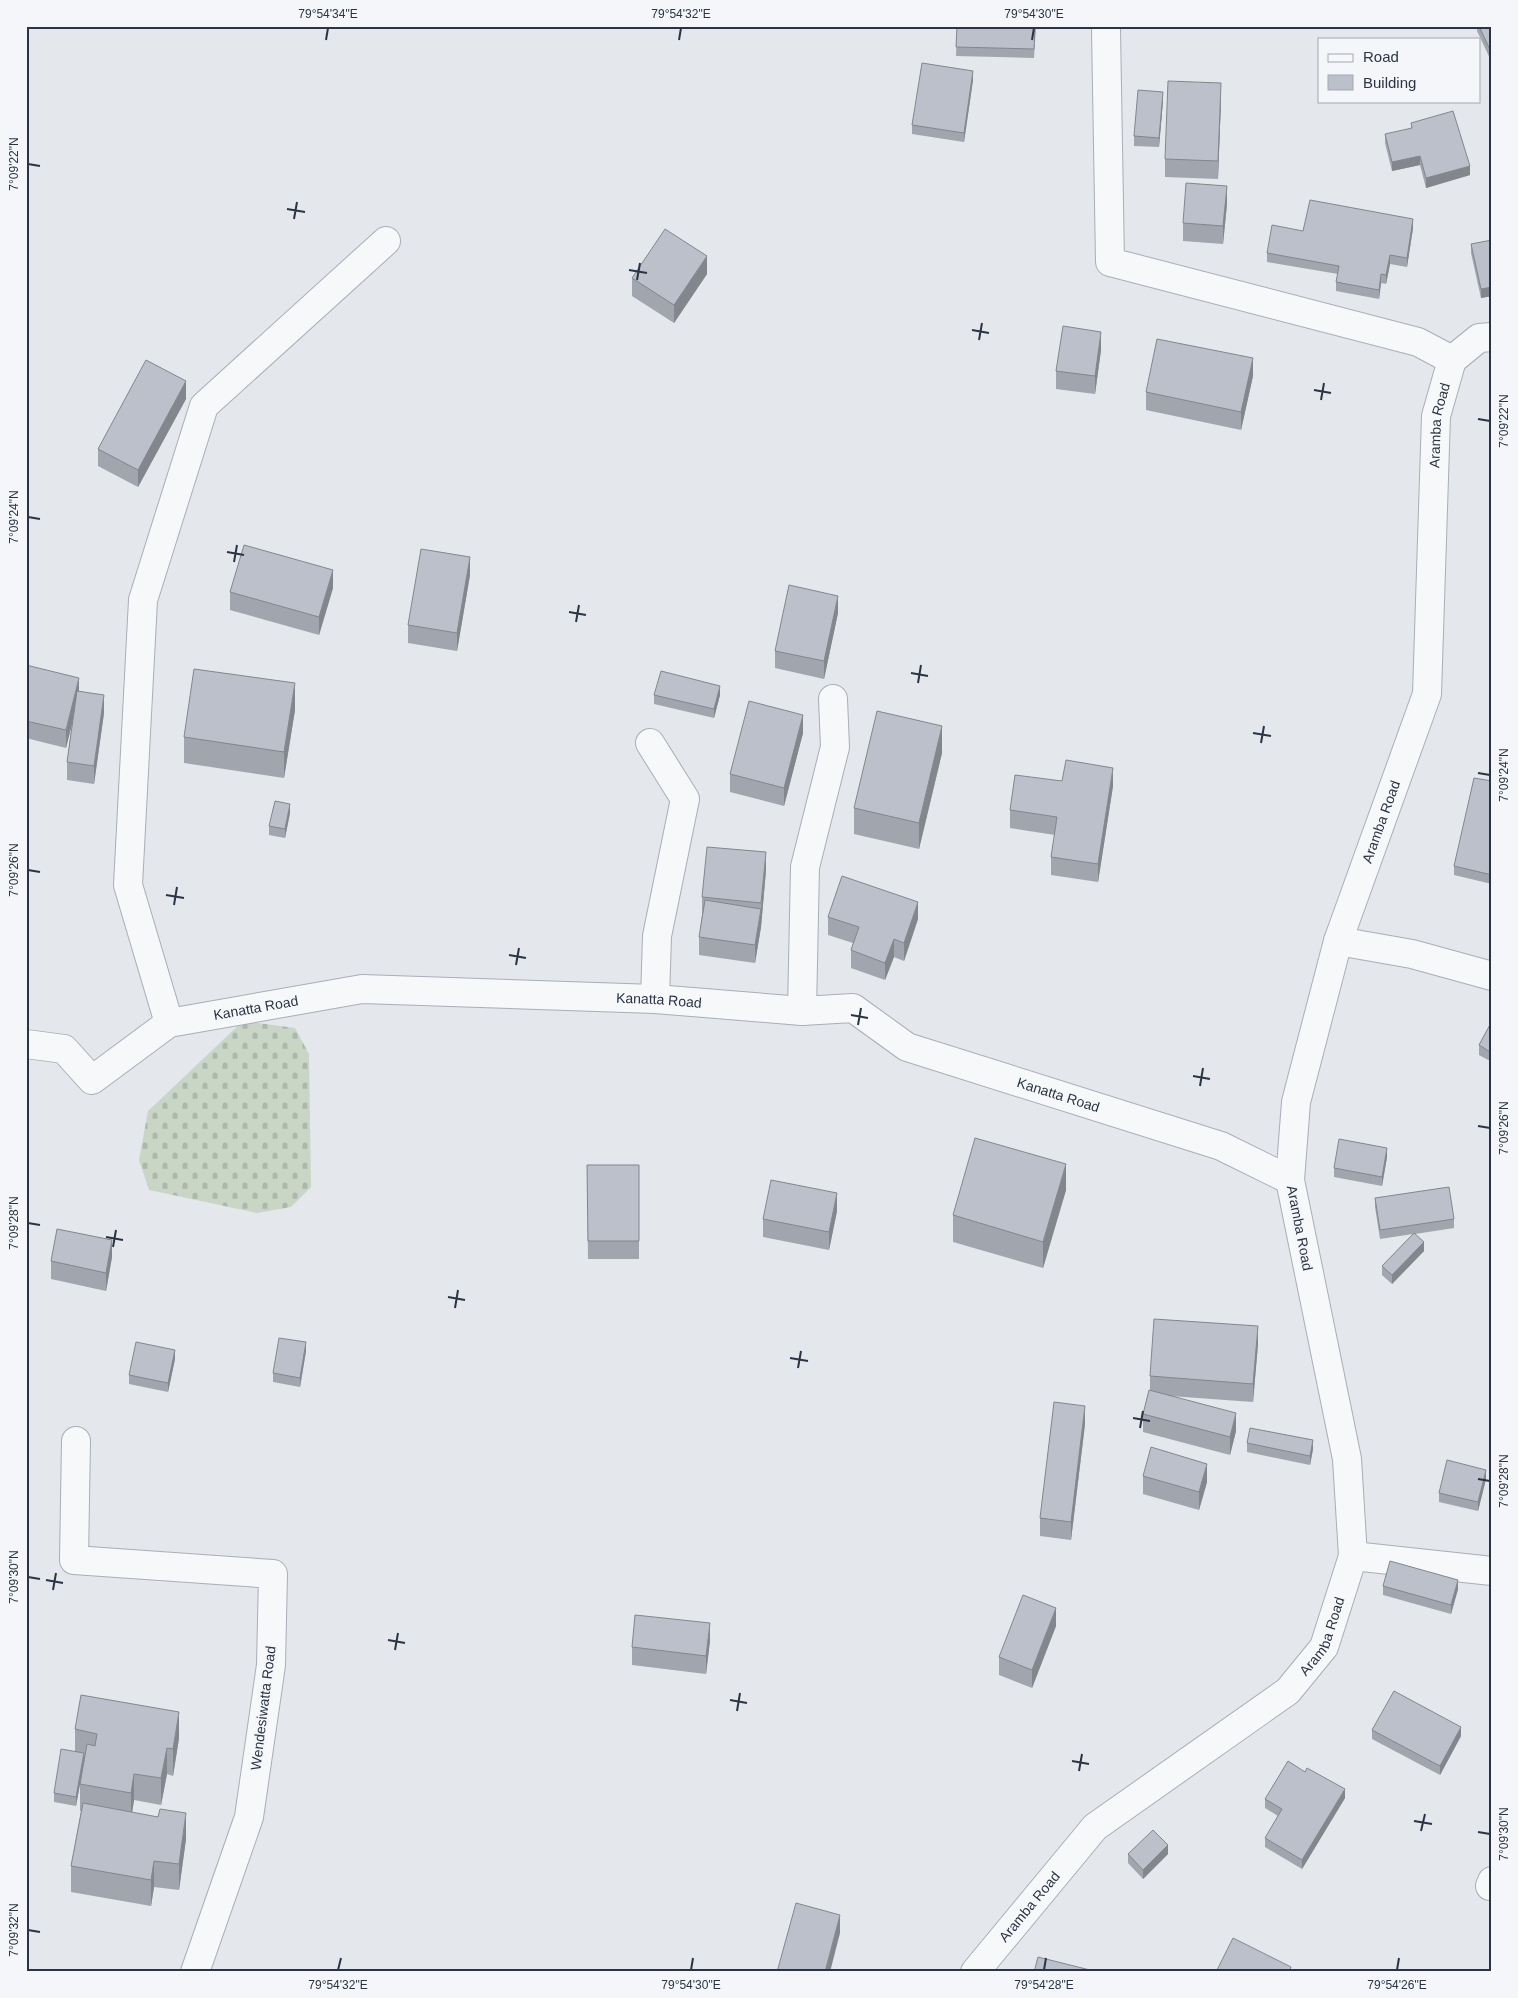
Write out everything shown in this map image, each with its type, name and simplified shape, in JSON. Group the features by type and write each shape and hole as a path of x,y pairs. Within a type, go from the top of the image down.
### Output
{"street":[{"path":"1106,29 1110,262 1418,342 1452,360 1479,338 1492,337"},
{"path":"169,1023 128,885 142,600 204,406 386,241"},
{"name":"Aramba Road","path":"974,1972 1095,1827 1288,1691 1324,1647 1353,1556 1348,1459 1290,1180 1296,1102 1338,941 1427,694 1436,416 1452,360"},
{"path":"802,1011 805,867 835,747 833,699"},
{"path":"650,743 685,799 657,936 654,999"},
{"path":"1338,941 1412,954 1492,976"},
{"name":"Kanatta Road","path":"26,1044 64,1049 92,1080 169,1023 362,989 654,999 802,1011 853,1008 907,1047 1220,1146 1290,1180"},
{"name":"Wendesiwatta Road","path":"76,1440 74,1560 273,1574 271,1665 248,1818 195,1972"},
{"path":"1353,1556 1492,1571"}],"green space":[{"path":"243,1021 295,1028 309,1054 311,1187 291,1207 257,1213 149,1190 139,1160 148,1111"}],"building":[{"path":"957,26 1035,26 1034,49 956,47"},
{"path":"1479,26 1492,26 1492,54"},
{"path":"922,63 973,71 964,133 912,125"},
{"path":"1168,81 1221,83 1218,161 1165,159"},
{"path":"1138,90 1163,92 1159,138 1134,136"},
{"path":"1453,111 1470,166 1426,178 1420,156 1392,162 1385,134 1412,128 1411,123"},
{"path":"1186,183 1227,186 1223,226 1183,223"},
{"path":"1310,200 1413,219 1407,258 1390,255 1386,275 1381,274 1379,290 1336,282 1339,266 1267,253 1272,225 1303,231"},
{"path":"665,229 707,256 674,305 632,278"},
{"path":"1492,240 1492,287 1481,289 1471,244"},
{"path":"1063,326 1101,332 1095,376 1056,371"},
{"path":"1157,339 1253,358 1241,412 1146,392"},
{"path":"146,360 186,381 138,470 98,449"},
{"path":"244,545 333,570 319,617 230,592"},
{"path":"421,549 470,557 457,633 408,625"},
{"path":"789,585 838,596 824,661 775,651"},
{"path":"26,665 79,678 66,730 26,721"},
{"path":"194,669 295,683 284,752 184,737"},
{"path":"661,671 720,686 714,709 654,695"},
{"path":"77,691 104,695 94,766 67,762"},
{"path":"749,701 803,715 784,788 730,774"},
{"path":"877,711 942,726 919,823 854,808"},
{"path":"1066,760 1113,768 1098,864 1051,857 1057,817 1010,810 1015,775 1062,781"},
{"path":"1474,778 1492,781 1492,875 1454,866"},
{"path":"275,801 290,804 285,829 269,826"},
{"path":"707,847 766,852 761,903 702,897"},
{"path":"842,876 918,902 904,943 894,939 885,963 851,950 859,927 828,917"},
{"path":"705,900 761,909 755,945 699,937"},
{"path":"1492,1021 1492,1053 1479,1045"},
{"path":"975,1138 1066,1164 1043,1242 953,1215"},
{"path":"1339,1139 1387,1148 1382,1177 1334,1168"},
{"path":"587,1165 639,1165 639,1241 588,1241"},
{"path":"771,1180 837,1193 829,1232 763,1219"},
{"path":"1449,1187 1454,1219 1380,1230 1375,1198"},
{"path":"57,1229 112,1240 106,1273 51,1261"},
{"path":"1414,1233 1424,1242 1392,1275 1382,1266"},
{"path":"1154,1319 1258,1326 1253,1384 1150,1376"},
{"path":"279,1338 306,1342 300,1378 273,1373"},
{"path":"136,1342 175,1350 168,1383 129,1375"},
{"path":"1149,1390 1236,1413 1230,1437 1143,1414"},
{"path":"1054,1402 1085,1406 1071,1522 1040,1518"},
{"path":"1250,1428 1313,1440 1310,1456 1247,1443"},
{"path":"1151,1447 1207,1464 1199,1492 1143,1476"},
{"path":"1447,1460 1486,1470 1478,1502 1439,1493"},
{"path":"1390,1561 1458,1580 1451,1605 1383,1586"},
{"path":"1023,1595 1056,1608 1032,1670 999,1657"},
{"path":"635,1615 710,1623 706,1656 632,1647"},
{"path":"1394,1691 1461,1727 1440,1766 1372,1730"},
{"path":"81,1695 179,1712 173,1749 167,1748 161,1778 134,1774 131,1793 80,1784 87,1744 95,1746 97,1734 75,1729"},
{"path":"61,1749 84,1753 76,1797 54,1793"},
{"path":"1288,1761 1305,1772 1307,1768 1345,1789 1302,1860 1265,1838 1282,1809 1265,1799"},
{"path":"83,1803 158,1817 160,1809 186,1813 179,1864 154,1861 151,1880 71,1866"},
{"path":"1153,1830 1168,1845 1143,1870 1128,1854"},
{"path":"796,1903 840,1915 825,1972 777,1972"},
{"path":"1233,1938 1291,1967 1289,1972 1216,1972"},
{"path":"1038,1957 1094,1971 1094,1972 1034,1972"}]}
